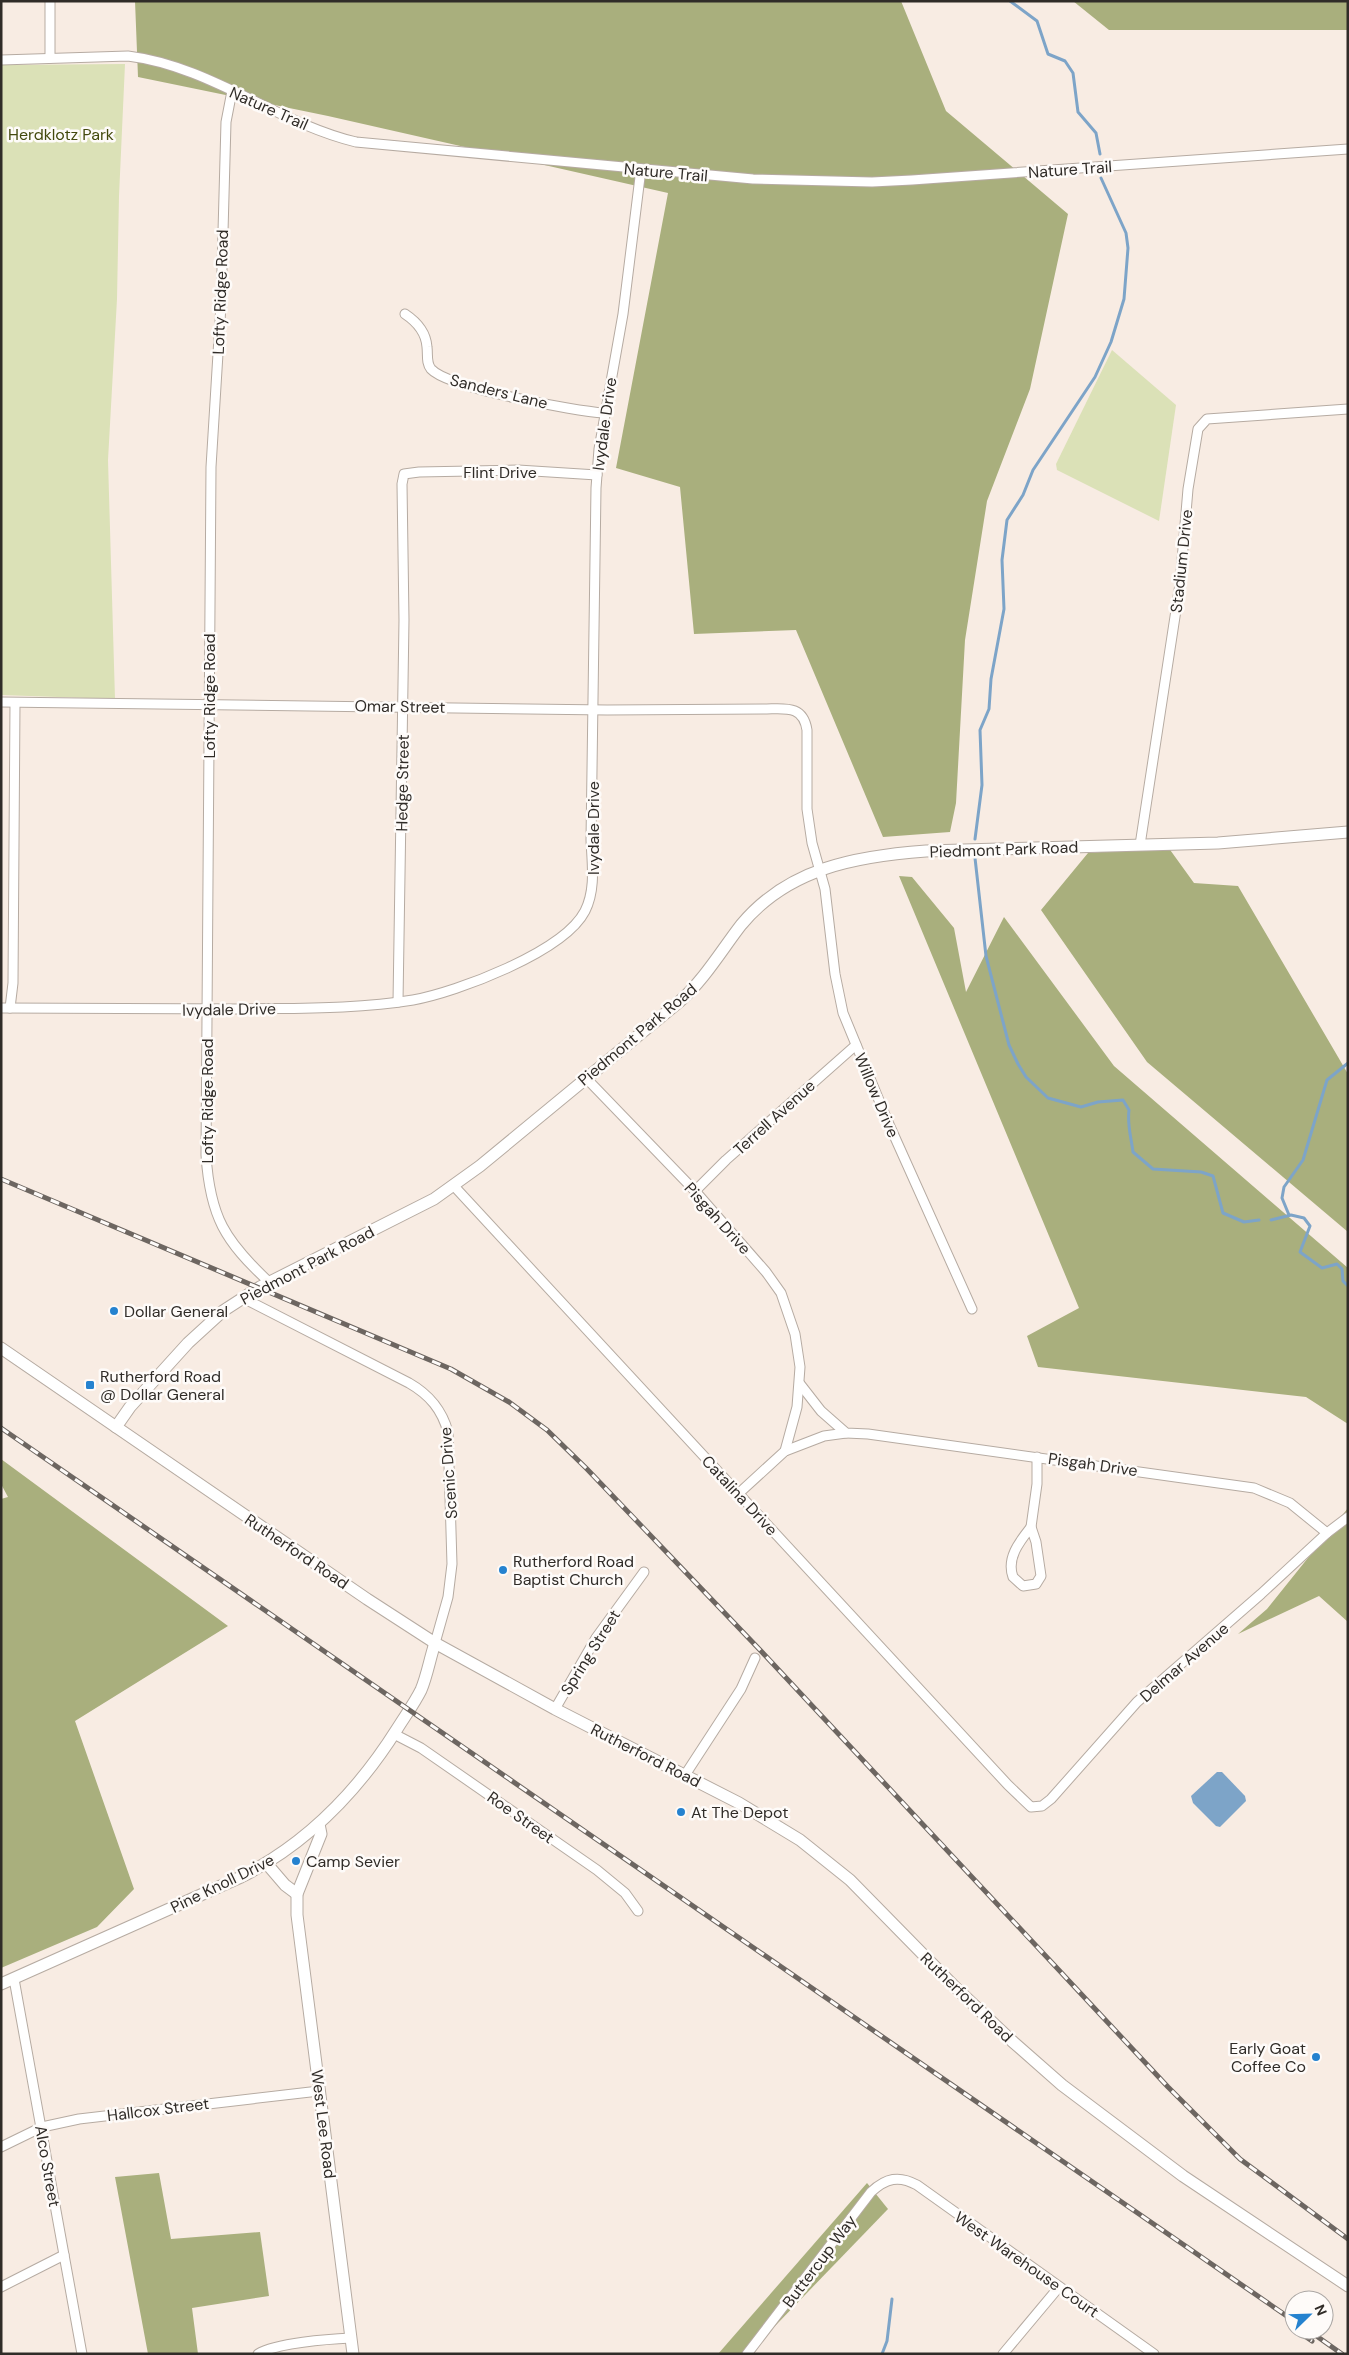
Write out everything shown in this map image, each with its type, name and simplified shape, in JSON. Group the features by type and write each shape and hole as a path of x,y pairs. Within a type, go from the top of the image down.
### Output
{"street":[{"path":"50,1 50,58"},
{"name":"Nature Trail","path":"1,60 128,56 146,58 175,66 323,133 356,142 753,179 872,182 1348,149"},
{"name":"Lofty Ridge Road","path":"232,91 226,122 220,305 211,467 206,1156 210,1194 214,1211 230,1240 249,1264 269,1282"},
{"name":"Ivydale Drive","path":"6,1008 274,1008 398,1002 421,998 463,984 532,956 557,939 584,912 593,885 591,840 597,475 604,413 623,314 641,169"},
{"name":"Sanders Lane","path":"405,314 425,333 429,366 436,373 480,390 524,400 604,413"},
{"name":"Stadium Drive","path":"1140,845 1180,584 1188,489 1198,429 1207,420 1348,409"},
{"name":"Flint Drive","path":"404,474 518,470 597,475"},
{"name":"Hedge Street","path":"398,1002 403,706 404,474"},
{"name":"Omar Street","path":"1,702 594,709 788,709 798,712"},
{"path":"6,1008 13,983 15,703"},
{"name":"Willow Drive","path":"798,712 805,720 807,730 807,809 818,870 825,889 835,974 843,1013 972,1310"},
{"name":"Piedmont Park Road","path":"116,1427 130,1407 188,1343 214,1318 269,1282 418,1208 480,1166 689,993 742,924 762,904 786,886 818,870 851,860 890,854 1218,843 1348,832"},
{"name":"Terrell Avenue","path":"695,1191 726,1160 856,1045"},
{"name":"Pisgah Drive","path":"586,1078 695,1191 766,1272 781,1293 795,1334 800,1367 800,1384 785,1451"},
{"name":"Catalina Drive","path":"453,1185 1027,1805"},
{"name":"Scenic Drive","path":"242,1298 409,1383 428,1397 442,1414 448,1432 452,1564 448,1597 435,1643"},
{"name":"Rutherford Road","path":"1,1348 367,1599 435,1643 555,1709 767,1819 823,1858 869,1898 991,2021 1062,2084 1183,2176 1348,2286"},
{"path":"800,1384 821,1411 846,1433"},
{"name":"Pisgah Drive","path":"738,1494 785,1451 824,1436 846,1433 868,1434 1254,1488 1290,1503 1327,1533"},
{"path":"1031,1527 1022,1539 1011,1561 1013,1577 1023,1586 1036,1584 1041,1576 1036,1542 1031,1527 1037,1484 1037,1457"},
{"name":"Delmar Avenue","path":"1027,1805 1037,1808 1051,1799 1137,1702 1261,1594 1327,1533 1348,1517"},
{"name":"Spring Street","path":"555,1709 596,1638 644,1572"},
{"name":"Pine Knoll Drive","path":"1,1984 266,1864 319,1824 356,1785 394,1734 421,1689 435,1643"},
{"path":"685,1775 741,1689 755,1658"},
{"name":"Roe Street","path":"394,1734 421,1748 597,1870 625,1892 638,1911"},
{"name":"West Lee Road","path":"319,1824 321,1834 297,1894 298,1930 353,2354"},
{"path":"266,1864 285,1886 297,1894"},
{"name":"Alco Street","path":"14,1979 82,2354"},
{"name":"Hallcox Street","path":"1,2147 42,2127 79,2119 319,2091"},
{"name":"West Warehouse Court","path":"898,2178 917,2185 1154,2354"},
{"name":"Buttercup Way","path":"747,2354 871,2192 887,2180 898,2178"},
{"path":"1,2286 64,2254"},
{"path":"1003,2354 1059,2287"},
{"path":"258,2354 281,2347 326,2339 351,2338"}],"green space":[{"path":"135,1 901,1 946,111 1068,214 1030,389 987,501 965,640 956,803 950,832 883,837 796,630 694,634 680,487 616,468 668,193 328,116 138,77"},
{"path":"1073,1 1348,1 1348,30 1109,30"},
{"name":"Herdklotz Park","path":"125,64 119,196 117,299 108,460 115,699 1,695 1,65"},
{"path":"1112,350 1176,405 1159,521 1057,470 1056,464"},
{"path":"1168,847 1194,883 1238,886 1348,1074 1348,1232 1147,1062 1041,910 1088,853"},
{"path":"899,876 912,877 954,928 966,992 1004,917 1114,1066 1348,1268 1348,1424 1306,1397 1038,1367 1027,1336 1079,1308"},
{"path":"1,1459 228,1626 75,1721 134,1889 97,1927 1,1968 1,1499 8,1497 1,1484"},
{"path":"1348,1508 1348,1622 1319,1596 1238,1634 1267,1609"},
{"path":"159,2173 171,2239 260,2232 269,2296 192,2308 198,2354 148,2354 115,2177"},
{"path":"867,2183 888,2209 748,2354 718,2354"}],"water":[{"path":"1217,1772 1222,1772 1245,1796 1246,1801 1220,1827 1216,1826 1193,1803 1191,1796"}],"waterway":[{"path":"1010,1 1037,21 1048,54 1065,61 1073,73 1078,112 1096,133 1100,154"},
{"path":"975,839 982,785 980,730 989,709 991,679 1004,609 1002,560 1007,520 1023,495 1033,470 1095,377 1111,342 1124,299 1128,248 1126,233 1101,178"},
{"path":"975,858 986,956 1009,1045 1026,1077 1048,1098 1081,1107 1098,1102 1123,1100 1129,1110 1129,1126 1133,1152 1153,1169 1201,1172 1213,1176 1223,1213 1244,1222 1259,1220"},
{"path":"1289,1215 1282,1198 1284,1187 1303,1160 1327,1080 1348,1063"},
{"path":"1271,1220 1291,1215 1304,1218 1310,1226 1300,1252 1322,1268 1337,1264 1342,1269 1343,1281 1348,1286"},
{"path":"882,2354 887,2341 892,2299"}],"railway":[{"path":"1,1179 451,1369 509,1402 547,1430 586,1468 761,1651 1168,2087 1240,2159 1348,2239"},
{"path":"1,1428 1284,2314"},
{"path":"1322,2340 1342,2354"}],"place":[{"name":"Dollar General","path":"114,1311"},
{"name":"Rutherford Road @ Dollar General","path":"90,1385"},
{"name":"Rutherford Road Baptist Church","path":"503,1570"},
{"name":"At The Depot","path":"681,1812"},
{"name":"Camp Sevier","path":"296,1861"},
{"name":"Early Goat Coffee Co","path":"1316,2057"}]}
